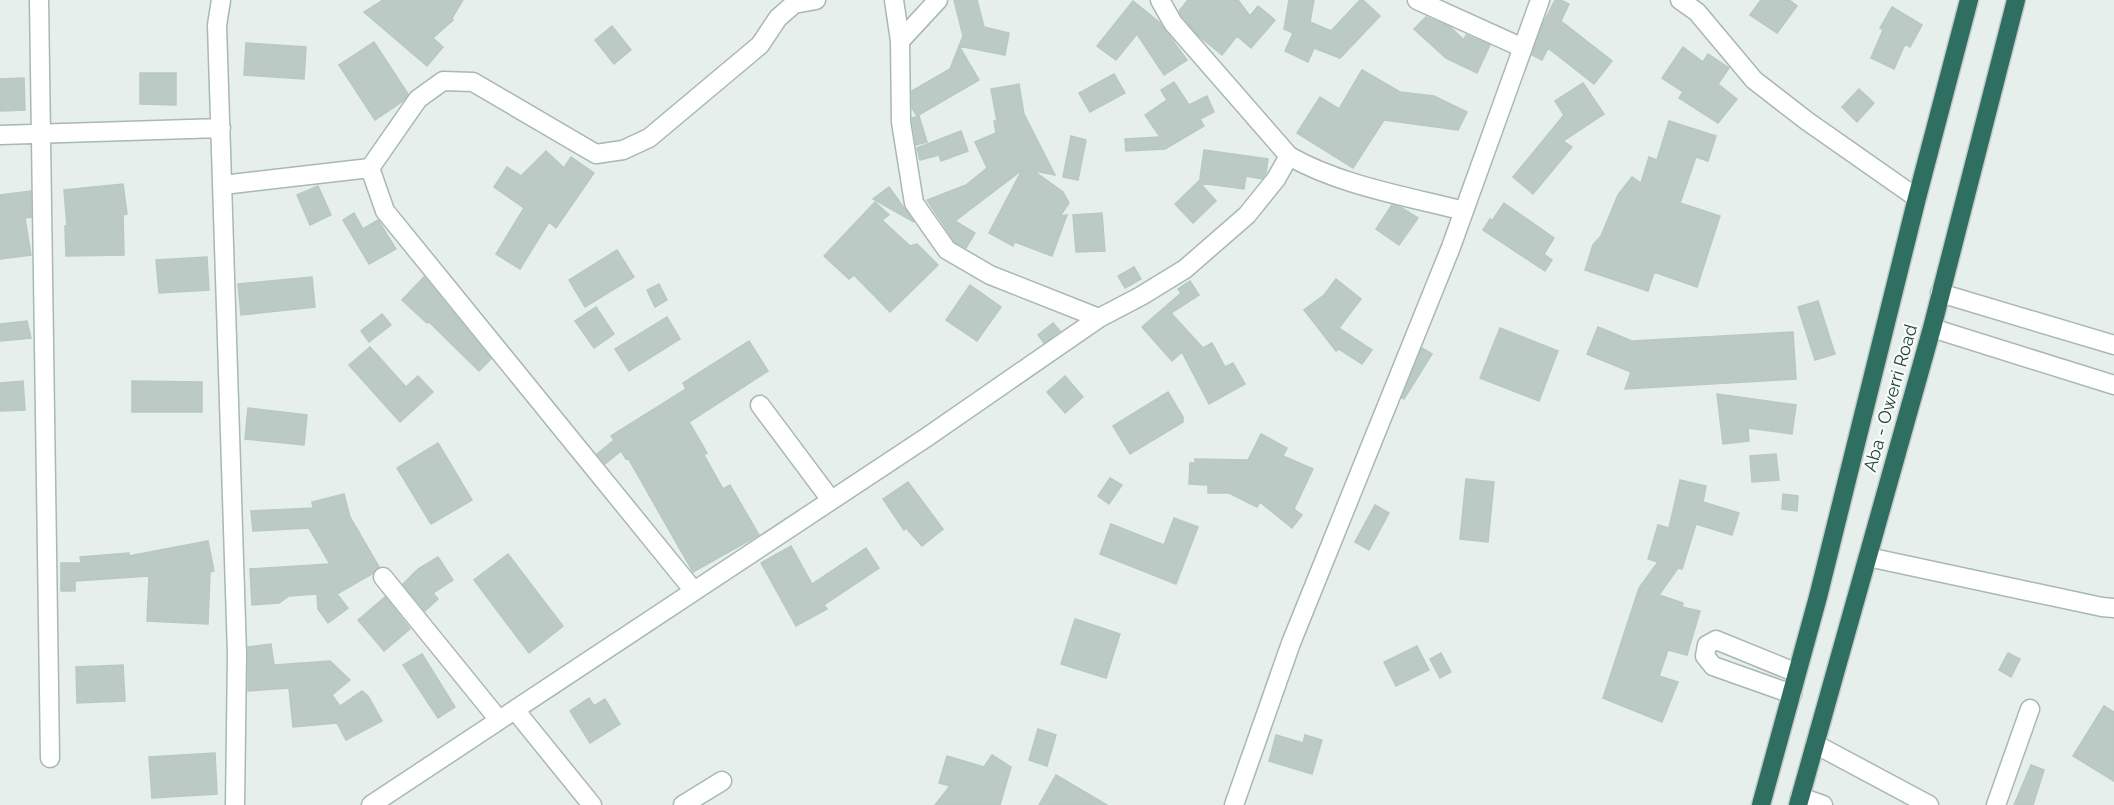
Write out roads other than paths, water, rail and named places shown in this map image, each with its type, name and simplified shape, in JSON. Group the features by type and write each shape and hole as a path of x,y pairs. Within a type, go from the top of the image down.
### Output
{"highway":[{"name":"Aba - Owerri Road","path":"1761,805 1818,597 1917,198 1969,0"},
{"name":"Aba - Owerri Road","path":"1799,801 1932,327 2016,0"}],"street":[{"path":"39,0 50,758"},
{"path":"221,0 218,25 237,654 236,805"},
{"path":"223,186 370,168 417,99 443,81 473,82 596,154 623,150 649,138 760,45 778,18 794,4 816,0"},
{"path":"894,0 900,41 901,122 914,203 947,250 990,275 1100,318"},
{"path":"900,41 938,0"},
{"path":"1160,0 1173,23 1289,156 1313,169 1341,178 1464,211"},
{"path":"1417,0 1523,48"},
{"path":"1234,805 1291,643 1464,211 1540,0"},
{"path":"1680,0 1697,12 1754,80 1807,121 1917,198"},
{"path":"0,135 221,128"},
{"path":"371,805 831,501 1100,318 1185,269 1247,215 1276,179 1289,156"},
{"path":"370,168 385,211 694,591"},
{"path":"1940,293 2114,345"},
{"path":"1932,327 2114,385"},
{"path":"760,405 831,501"},
{"path":"1868,556 2114,608"},
{"path":"383,578 499,720"},
{"path":"1791,694 1713,666 1705,656 1707,645 1716,640 1797,673"},
{"path":"1996,805 2030,709"},
{"path":"515,710 592,805"},
{"path":"1815,744 1929,805"},
{"path":"685,804 722,781"},
{"path":"1799,801 1822,805"}]}
